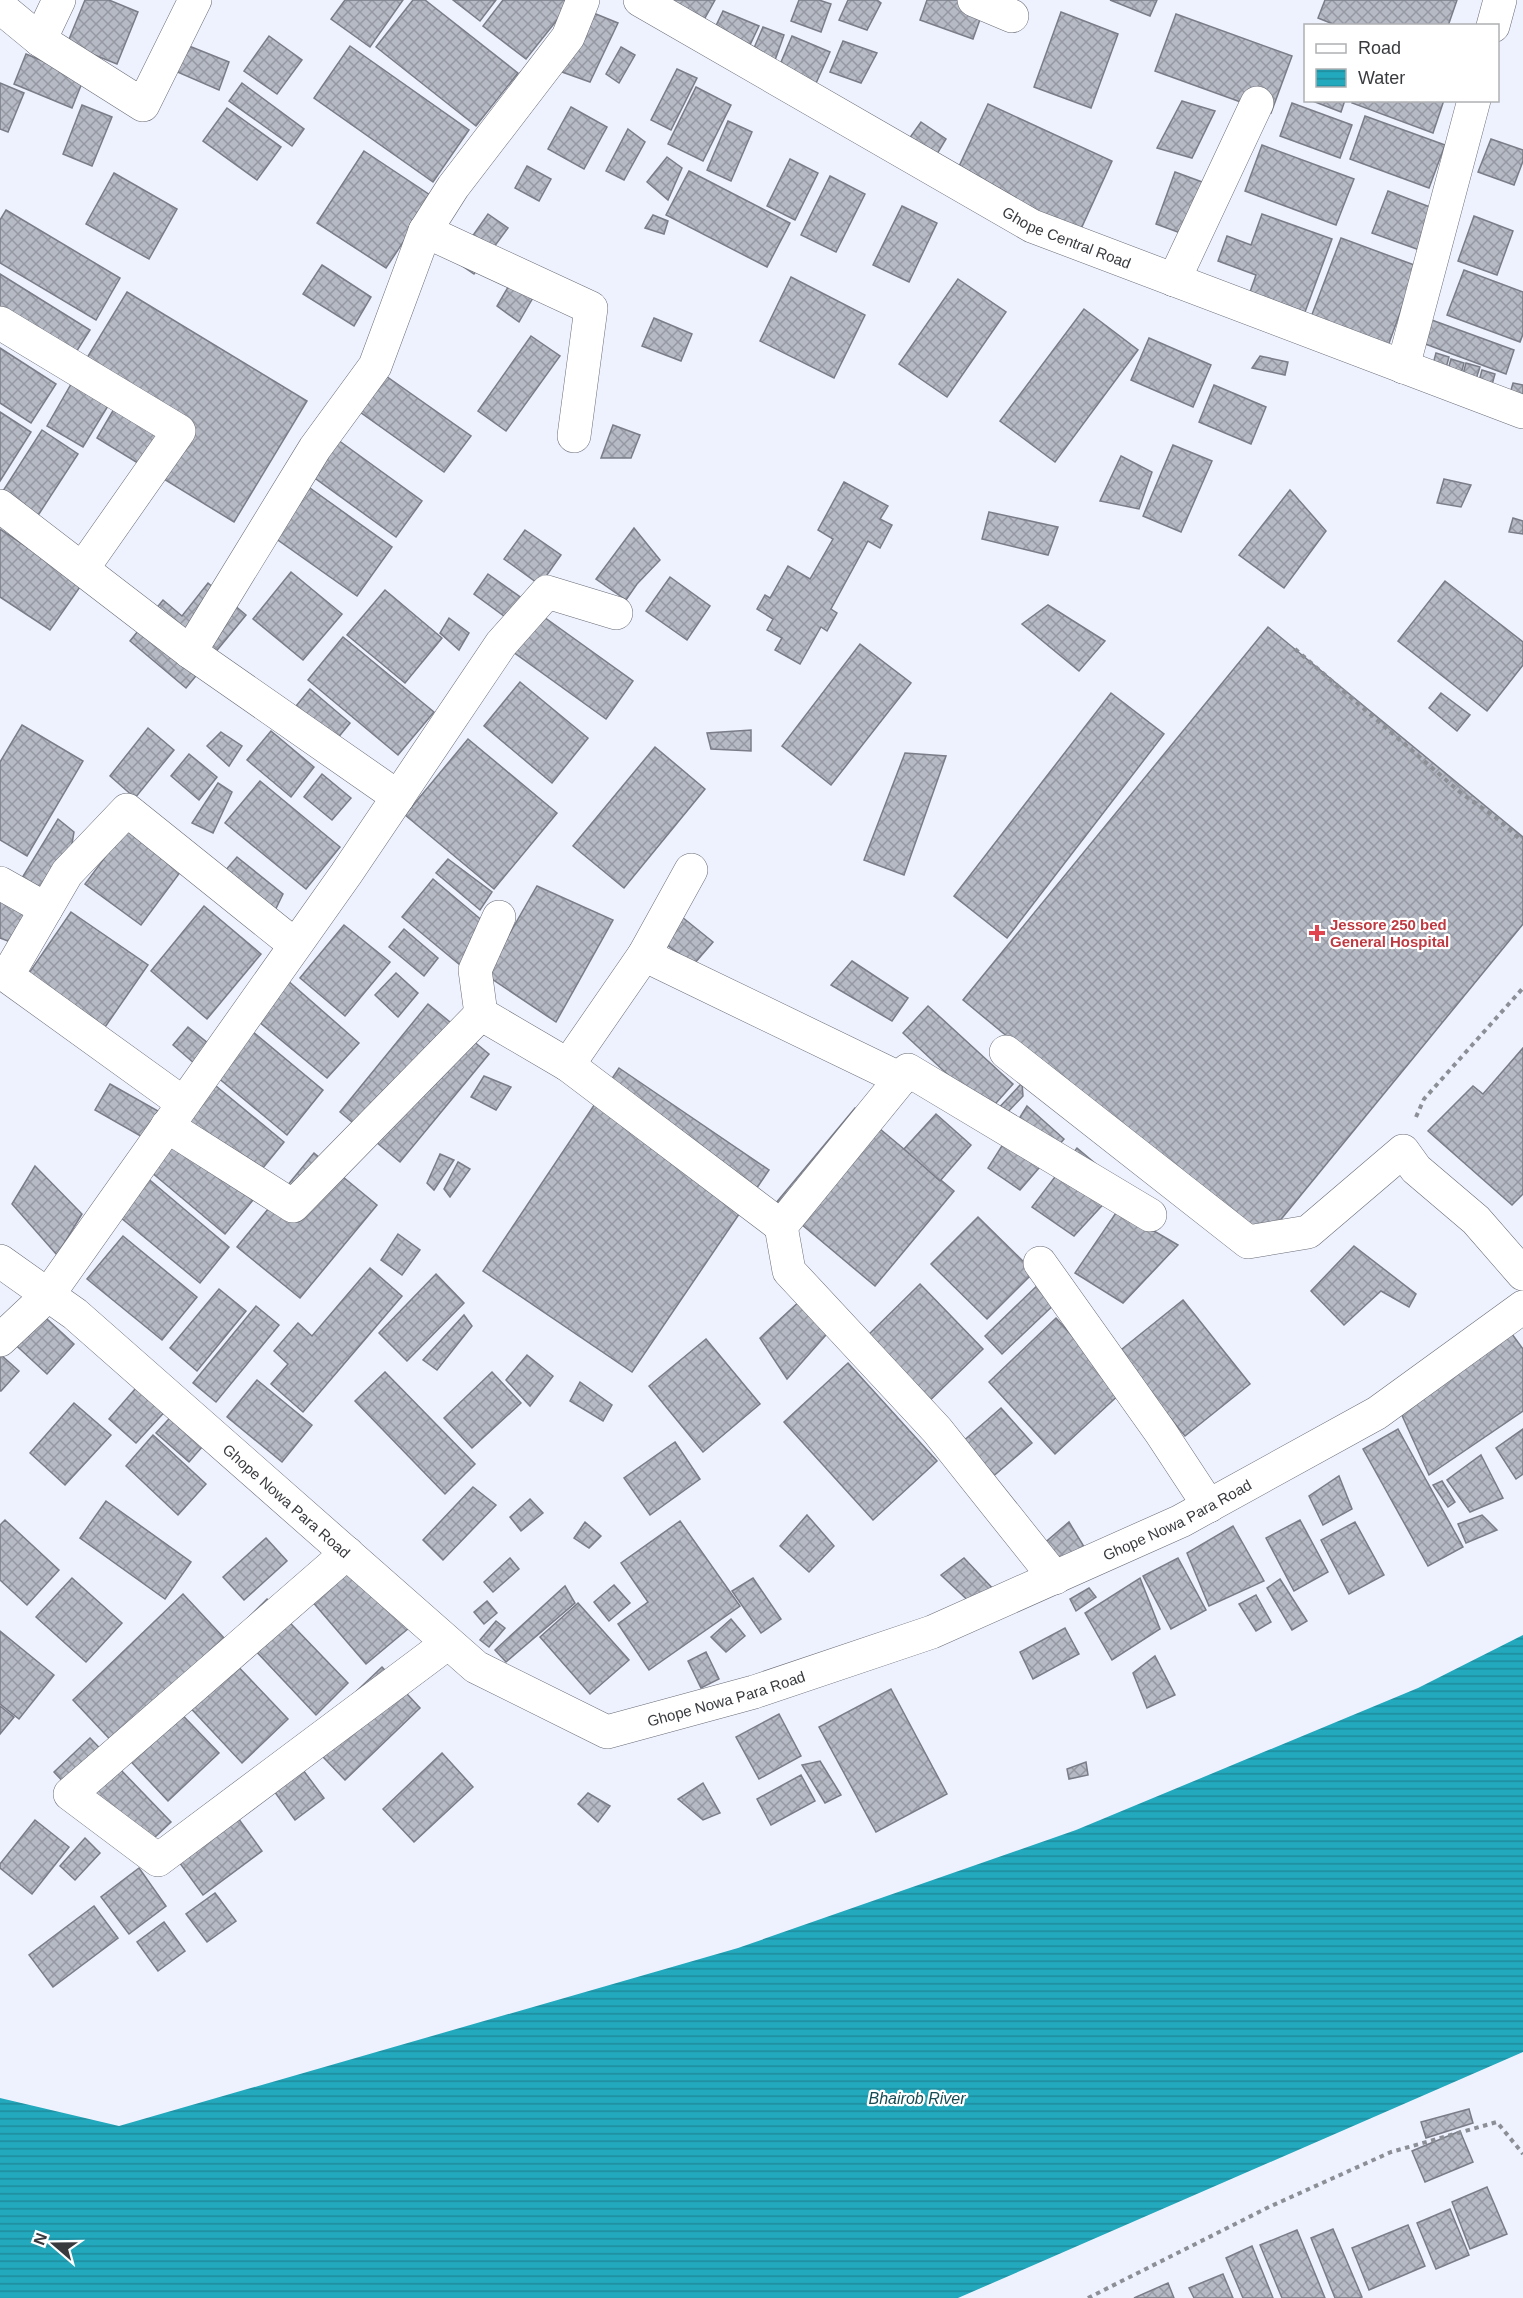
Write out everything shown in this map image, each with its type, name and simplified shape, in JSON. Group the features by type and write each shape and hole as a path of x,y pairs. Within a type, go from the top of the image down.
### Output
{"street":[{"path":"40,40 59,0"},
{"path":"0,7 40,40 143,105 195,0"},
{"path":"190,652 315,448 375,366 425,231 453,187 568,37 583,0"},
{"name":"Ghope Central Road","path":"640,0 1032,226 1523,412"},
{"path":"974,0 1012,16"},
{"path":"1494,24 1500,0"},
{"path":"1403,367 1473,102"},
{"path":"1174,280 1257,103"},
{"path":"425,231 591,308 574,436"},
{"path":"0,323 179,431 84,568"},
{"path":"0,506 84,568 190,652 398,797"},
{"path":"0,1341 48,1295 398,797 501,644 547,592 616,613"},
{"path":"295,945 127,810 67,873 7,976 175,1114 293,1206 481,1014"},
{"path":"568,1065 644,955 691,870"},
{"path":"0,883 46,909"},
{"path":"481,1014 475,970 499,917"},
{"path":"644,955 901,1079"},
{"path":"481,1014 568,1065 781,1226 789,1271 937,1430 1055,1578"},
{"path":"1006,1052 1248,1242 1308,1232 1403,1151 1416,1169 1476,1220 1523,1274"},
{"path":"781,1226 908,1070 1150,1215"},
{"name":"Ghope Nowa Para Road","path":"0,1262 75,1314 476,1667 607,1732 754,1692 933,1632 1181,1521 1377,1413 1523,1307"},
{"path":"1040,1263 1161,1433 1209,1506"},
{"path":"347,1553 70,1794 158,1860 448,1643"}],"path":[{"path":"1295,649 1461,793 1499,820 1523,842"},
{"path":"1403,1151 1424,1099 1523,988"},
{"path":"1088,2298 1269,2206 1391,2152 1497,2122 1523,2154"}],"water":[{"name":"Bhairob River","path":"1523,1635 1523,2052 958,2298 0,2298 0,2098 119,2126 738,1948 1076,1830 1418,1688"}],"building":[{"path":"85,0 109,0 138,12 117,64 67,44"},
{"path":"345,0 403,0 370,47 331,19"},
{"path":"413,0 425,0 518,73 476,126 376,47"},
{"path":"453,0 496,0 480,21"},
{"path":"503,0 573,0 526,59 483,26"},
{"path":"662,0 715,0 700,27"},
{"path":"799,0 819,0 831,4 821,32 791,21"},
{"path":"848,0 877,0 881,3 867,30 839,20"},
{"path":"927,0 987,0 973,39 920,20"},
{"path":"1110,0 1157,0 1150,16"},
{"path":"1325,0 1457,0 1449,24 1333,24 1318,18"},
{"path":"723,11 759,26 749,47 714,30"},
{"path":"591,12 618,23 590,82 562,72"},
{"path":"1061,12 1118,34 1091,108 1034,87"},
{"path":"1176,14 1292,56 1271,113 1155,71"},
{"path":"763,27 784,35 774,63 751,55"},
{"path":"269,36 302,60 277,94 244,71"},
{"path":"792,36 830,52 813,90 776,74"},
{"path":"843,41 877,53 861,83 830,72"},
{"path":"189,46 229,62 219,90 175,71"},
{"path":"350,46 469,130 433,182 314,98"},
{"path":"621,47 635,55 619,83 606,74"},
{"path":"26,54 84,78 72,108 14,84"},
{"path":"677,69 697,78 671,130 651,120"},
{"path":"0,83 24,93 8,132 0,129"},
{"path":"242,83 304,129 292,146 229,101"},
{"path":"696,87 731,105 703,161 668,144"},
{"path":"1182,101 1215,111 1192,158 1157,148"},
{"path":"1315,102 1344,102 1341,112"},
{"path":"1353,102 1443,102 1433,133"},
{"path":"1292,103 1352,125 1340,158 1280,136"},
{"path":"988,104 1112,161 1080,231 955,175"},
{"path":"82,105 112,117 92,166 63,154"},
{"path":"571,107 607,127 584,169 548,149"},
{"path":"227,108 281,147 257,180 203,141"},
{"path":"1365,116 1445,145 1429,188 1350,159"},
{"path":"728,121 752,132 731,181 707,170"},
{"path":"921,122 946,139 934,159 906,143"},
{"path":"628,129 645,142 624,180 606,171"},
{"path":"1491,139 1523,150 1523,161 1514,185 1478,172"},
{"path":"1262,145 1354,179 1336,225 1245,191"},
{"path":"364,151 433,197 386,268 317,223"},
{"path":"667,157 682,168 668,200 647,182"},
{"path":"790,159 818,173 795,220 767,206"},
{"path":"527,166 551,179 539,201 515,188"},
{"path":"689,171 790,223 767,267 666,215"},
{"path":"1175,172 1205,183 1186,235 1156,224"},
{"path":"114,173 177,209 149,259 86,224"},
{"path":"830,176 865,194 836,252 801,235"},
{"path":"1388,191 1443,212 1428,253 1372,233"},
{"path":"902,206 937,223 909,282 873,265"},
{"path":"6,210 120,278 96,320 0,263 0,220"},
{"path":"488,214 508,228 474,274 455,261"},
{"path":"1262,214 1332,239 1305,312 1250,292 1256,275 1218,261 1227,236 1251,245"},
{"path":"653,215 668,221 664,234 645,228"},
{"path":"1474,216 1513,231 1497,275 1458,261"},
{"path":"1341,238 1417,266 1388,346 1311,317"},
{"path":"322,265 371,297 354,326 303,294"},
{"path":"1464,270 1523,292 1523,334 1520,342 1447,315"},
{"path":"0,274 90,330 61,376 0,338"},
{"path":"791,277 865,315 834,378 760,341"},
{"path":"958,279 1006,312 947,397 899,364"},
{"path":"511,282 534,296 519,322 497,306"},
{"path":"127,292 307,401 234,522 97,438 121,397 79,371"},
{"path":"1084,309 1138,350 1055,462 1000,421"},
{"path":"654,318 692,334 681,361 642,346"},
{"path":"1429,319 1514,350 1506,374 1420,342"},
{"path":"531,336 560,356 506,431 478,411"},
{"path":"1149,338 1211,365 1193,407 1131,380"},
{"path":"0,348 56,384 31,423 0,403"},
{"path":"1436,353 1449,357 1443,379 1430,375"},
{"path":"1260,356 1288,362 1285,375 1252,368"},
{"path":"1451,359 1464,363 1458,385 1445,380"},
{"path":"1466,363 1480,367 1473,388 1460,385"},
{"path":"1482,370 1495,374 1489,395 1476,392"},
{"path":"386,376 471,436 444,472 360,412"},
{"path":"74,379 111,401 83,447 47,426"},
{"path":"1513,383 1523,385 1523,397 1507,404"},
{"path":"1214,385 1266,407 1251,444 1199,422"},
{"path":"0,412 31,432 0,481"},
{"path":"613,425 640,435 631,458 601,458"},
{"path":"42,430 78,454 37,517 1,494"},
{"path":"338,440 422,501 396,537 312,476"},
{"path":"1173,445 1212,461 1181,532 1143,516"},
{"path":"1121,456 1152,472 1139,509 1100,501"},
{"path":"1444,479 1471,485 1461,507 1437,503"},
{"path":"844,482 888,506 880,519 892,525 880,548 868,541 831,609 837,613 827,631 821,627 800,664 775,650 782,638 767,630 773,619 757,609 765,595 770,598 788,566 810,579 833,539 818,530"},
{"path":"303,483 392,547 357,596 268,533"},
{"path":"1290,490 1326,531 1284,588 1239,555"},
{"path":"989,512 1058,527 1048,555 982,539"},
{"path":"1513,518 1523,521 1523,534 1509,532"},
{"path":"634,528 660,560 637,584 626,600 596,579"},
{"path":"0,529 82,584 50,630 0,597"},
{"path":"525,530 561,555 540,585 504,559"},
{"path":"291,572 342,614 303,660 253,619"},
{"path":"488,574 523,599 508,619 474,594"},
{"path":"670,577 710,606 687,640 646,611"},
{"path":"1445,581 1523,642 1523,665 1487,711 1398,641"},
{"path":"208,583 246,615 186,688 130,641 163,600 182,616"},
{"path":"385,590 442,638 405,683 347,635"},
{"path":"1048,605 1105,641 1079,671 1022,624"},
{"path":"537,612 633,681 606,719 509,649"},
{"path":"449,618 469,633 459,650 440,633"},
{"path":"1268,627 1523,837 1523,924 1260,1245 963,1000"},
{"path":"343,637 434,712 398,755 308,680"},
{"path":"860,644 911,683 831,785 782,746"},
{"path":"520,682 588,738 552,783 484,726"},
{"path":"310,689 350,723 323,756 283,722"},
{"path":"1111,693 1164,734 1007,938 954,896"},
{"path":"1441,693 1470,715 1457,731 1429,708"},
{"path":"22,725 83,761 27,856 0,840 0,762"},
{"path":"148,728 174,750 135,798 110,776"},
{"path":"751,730 751,751 711,749 707,733"},
{"path":"271,731 314,767 291,797 247,760"},
{"path":"221,732 242,746 229,766 207,746"},
{"path":"468,739 557,813 494,889 405,815"},
{"path":"655,747 705,789 624,888 573,846"},
{"path":"905,753 946,756 904,875 864,860"},
{"path":"189,754 217,777 199,800 171,776"},
{"path":"322,774 351,798 332,820 304,797"},
{"path":"260,781 340,847 306,889 225,823"},
{"path":"218,783 232,792 213,833 192,823"},
{"path":"58,819 74,832 67,873 42,888 22,878"},
{"path":"132,821 187,863 141,925 85,884"},
{"path":"237,857 283,894 267,927 211,887"},
{"path":"448,859 492,892 480,910 436,873"},
{"path":"433,879 491,928 460,965 402,917"},
{"path":"537,886 613,920 556,1022 486,975"},
{"path":"0,893 31,908 13,943 0,938"},
{"path":"204,906 261,954 207,1019 151,971"},
{"path":"71,912 148,965 103,1030 27,976"},
{"path":"682,917 713,942 694,964 664,943"},
{"path":"344,925 390,962 345,1016 300,978"},
{"path":"404,929 438,958 424,976 389,947"},
{"path":"852,961 908,998 892,1021 831,985"},
{"path":"396,973 418,993 398,1017 375,995"},
{"path":"286,979 359,1043 327,1078 253,1017"},
{"path":"428,1004 489,1054 400,1162 340,1112"},
{"path":"928,1006 1013,1084 988,1112 903,1033"},
{"path":"188,1027 209,1044 195,1064 173,1045"},
{"path":"247,1027 323,1090 287,1135 211,1072"},
{"path":"1523,1048 1523,1194 1512,1205 1428,1131 1473,1086 1483,1094"},
{"path":"619,1068 769,1170 632,1372 483,1271"},
{"path":"484,1076 511,1087 496,1110 471,1097"},
{"path":"205,1077 284,1142 249,1185 169,1119"},
{"path":"1022,1083 1023,1096 1005,1115 994,1113"},
{"path":"110,1084 158,1111 144,1138 95,1110"},
{"path":"1027,1106 1064,1139 1020,1190 988,1168"},
{"path":"855,1108 954,1191 875,1286 776,1203"},
{"path":"936,1114 971,1145 940,1181 904,1149"},
{"path":"173,1133 253,1200 225,1234 145,1167"},
{"path":"1077,1148 1121,1185 1074,1236 1032,1207"},
{"path":"314,1153 377,1205 300,1298 237,1247"},
{"path":"440,1154 454,1160 434,1190 427,1183"},
{"path":"458,1162 470,1169 450,1197 444,1189"},
{"path":"35,1166 82,1214 57,1255 12,1204"},
{"path":"145,1176 229,1247 200,1283 115,1213"},
{"path":"1118,1210 1178,1245 1123,1303 1075,1273"},
{"path":"978,1217 1034,1272 987,1319 931,1264"},
{"path":"398,1234 420,1250 402,1275 381,1260"},
{"path":"123,1236 197,1297 162,1340 87,1279"},
{"path":"1354,1246 1416,1294 1409,1307 1381,1291 1344,1325 1311,1291"},
{"path":"370,1268 402,1296 303,1412 271,1384 288,1364 274,1351 298,1323 312,1336"},
{"path":"436,1274 464,1303 407,1361 379,1333"},
{"path":"1045,1278 1062,1297 1002,1354 985,1336"},
{"path":"920,1284 983,1349 920,1410 858,1345"},
{"path":"219,1289 246,1311 197,1371 170,1348"},
{"path":"803,1298 833,1327 787,1379 760,1338"},
{"path":"1183,1300 1250,1384 1185,1436 1117,1353"},
{"path":"256,1306 279,1325 216,1402 193,1383"},
{"path":"34,1307 74,1344 47,1374 7,1337"},
{"path":"464,1315 472,1326 437,1370 423,1360"},
{"path":"1056,1318 1123,1391 1055,1454 989,1382"},
{"path":"1509,1330 1523,1349 1523,1411 1429,1475 1400,1411"},
{"path":"706,1339 760,1404 703,1452 649,1386"},
{"path":"0,1354 19,1371 1,1391 0,1391"},
{"path":"527,1355 553,1376 530,1406 506,1380"},
{"path":"848,1363 937,1461 873,1520 784,1422"},
{"path":"385,1372 475,1464 445,1494 355,1401"},
{"path":"492,1372 521,1403 472,1448 444,1418"},
{"path":"257,1380 312,1425 282,1462 227,1417"},
{"path":"142,1381 170,1406 136,1443 109,1419"},
{"path":"580,1382 612,1405 603,1421 570,1401"},
{"path":"74,1403 111,1435 65,1485 30,1453"},
{"path":"1001,1408 1032,1443 983,1485 953,1450"},
{"path":"178,1409 209,1439 189,1462 156,1433"},
{"path":"1398,1429 1463,1547 1428,1566 1363,1449"},
{"path":"1523,1429 1523,1474 1516,1479 1496,1448"},
{"path":"153,1435 206,1484 178,1515 126,1466"},
{"path":"675,1442 700,1479 650,1515 624,1478"},
{"path":"1481,1455 1503,1498 1470,1512 1447,1480"},
{"path":"1339,1476 1352,1509 1323,1525 1309,1496"},
{"path":"1442,1481 1455,1502 1448,1507 1433,1485"},
{"path":"473,1487 496,1505 443,1560 423,1540"},
{"path":"530,1499 543,1513 521,1531 510,1517"},
{"path":"106,1501 191,1562 165,1599 80,1538"},
{"path":"807,1515 834,1546 809,1572 780,1546"},
{"path":"1482,1515 1497,1530 1466,1543 1458,1524"},
{"path":"5,1520 59,1570 27,1605 0,1580 0,1525"},
{"path":"1300,1520 1328,1572 1294,1591 1266,1538"},
{"path":"680,1521 740,1606 649,1670 618,1624 648,1602 621,1563"},
{"path":"585,1522 601,1536 589,1548 574,1538"},
{"path":"1069,1522 1086,1550 1060,1565 1042,1545"},
{"path":"1355,1522 1384,1575 1349,1594 1321,1540"},
{"path":"1233,1526 1264,1581 1209,1606 1187,1553"},
{"path":"266,1538 287,1561 244,1600 223,1577"},
{"path":"510,1558 519,1569 493,1592 484,1582"},
{"path":"964,1558 996,1592 975,1607 941,1575"},
{"path":"1178,1558 1206,1610 1171,1629 1143,1576"},
{"path":"351,1565 409,1628 366,1664 311,1600"},
{"path":"72,1578 122,1623 86,1662 36,1617"},
{"path":"753,1578 781,1619 761,1633 732,1591"},
{"path":"1140,1578 1160,1629 1112,1660 1085,1613"},
{"path":"1280,1579 1307,1621 1292,1630 1267,1588"},
{"path":"614,1585 630,1603 609,1621 594,1602"},
{"path":"565,1586 575,1603 506,1662 495,1650"},
{"path":"1089,1588 1096,1597 1076,1611 1070,1599"},
{"path":"183,1594 224,1638 163,1695 219,1753 168,1801 73,1700"},
{"path":"1256,1595 1271,1622 1256,1631 1239,1604"},
{"path":"267,1599 348,1683 316,1715 236,1630"},
{"path":"487,1601 497,1613 484,1624 474,1612"},
{"path":"578,1603 629,1660 590,1694 540,1637"},
{"path":"731,1619 745,1636 726,1652 711,1637"},
{"path":"496,1621 505,1628 489,1647 480,1640"},
{"path":"1065,1628 1079,1654 1033,1679 1020,1652"},
{"path":"0,1631 54,1675 19,1719 0,1704"},
{"path":"706,1652 719,1679 701,1688 688,1661"},
{"path":"1155,1656 1175,1695 1147,1708 1133,1673"},
{"path":"230,1658 288,1719 242,1763 184,1701"},
{"path":"382,1667 420,1708 345,1780 306,1739"},
{"path":"891,1689 947,1794 876,1832 819,1727"},
{"path":"0,1706 14,1717 0,1734"},
{"path":"779,1714 801,1756 759,1779 736,1737"},
{"path":"90,1738 171,1822 134,1857 54,1772"},
{"path":"442,1753 473,1787 414,1842 383,1809"},
{"path":"820,1761 841,1795 825,1803 802,1765"},
{"path":"1086,1762 1088,1775 1069,1779 1067,1769"},
{"path":"303,1770 324,1798 295,1820 274,1791"},
{"path":"801,1775 815,1801 771,1825 757,1799"},
{"path":"703,1783 720,1813 703,1820 678,1799"},
{"path":"588,1793 610,1806 598,1822 578,1804"},
{"path":"230,1807 262,1851 203,1895 171,1851"},
{"path":"35,1820 69,1847 32,1894 0,1868 0,1864"},
{"path":"85,1838 100,1853 75,1880 60,1866"},
{"path":"139,1868 166,1906 129,1934 101,1897"},
{"path":"215,1893 236,1921 207,1942 186,1914"},
{"path":"94,1906 118,1938 53,1987 29,1955"},
{"path":"164,1922 185,1951 158,1971 137,1942"},
{"path":"1469,2109 1473,2123 1426,2138 1421,2122"},
{"path":"1460,2131 1473,2162 1425,2182 1412,2151"},
{"path":"1487,2187 1507,2234 1470,2249 1452,2202"},
{"path":"1450,2209 1469,2255 1436,2269 1417,2223"},
{"path":"1408,2225 1425,2266 1369,2290 1352,2248"},
{"path":"1333,2229 1362,2297 1335,2298 1311,2238"},
{"path":"1297,2230 1325,2298 1282,2298 1260,2245"},
{"path":"1252,2246 1273,2298 1243,2298 1226,2258"},
{"path":"1223,2274 1233,2298 1194,2298 1189,2288"},
{"path":"1168,2283 1174,2298 1134,2298"}],"place":[{"name":"Jessore 250 bed General Hospital","path":"1317,933"}]}
